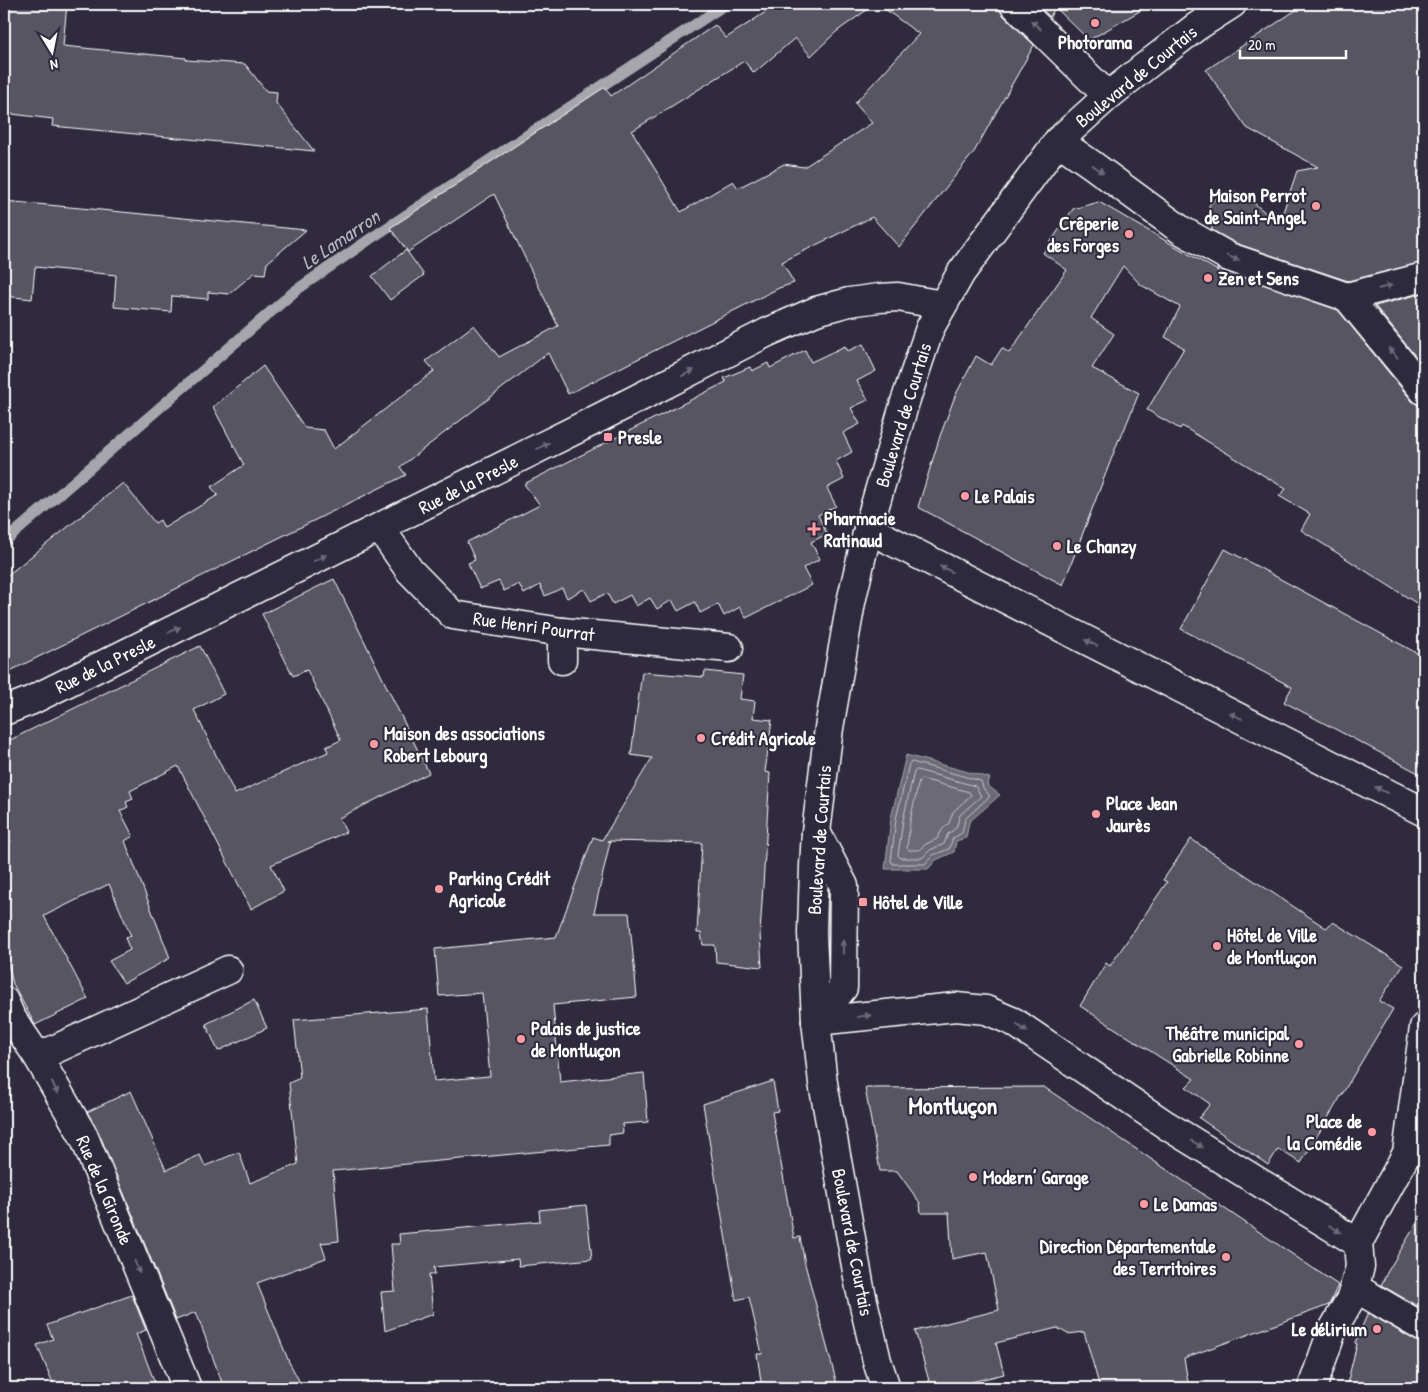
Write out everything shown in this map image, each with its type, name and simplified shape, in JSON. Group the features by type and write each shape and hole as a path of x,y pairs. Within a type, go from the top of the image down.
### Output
{"street":[{"path":"1014,4 1108,96"},
{"name":"Boulevard de Courtais","path":"886,1388 877,1362 860,1288 823,1083 816,1021 812,933 816,832 838,671 851,602 868,529 904,402 930,328 962,273 1058,141 1108,96 1196,27 1232,4"},
{"path":"1058,141 1181,230 1229,257 1347,297 1424,391"},
{"path":"1347,297 1424,276"},
{"name":"Rue de la Presle","path":"4,711 30,701 380,528 768,332 816,310 849,302 898,297 942,305"},
{"name":"Rue Henri Pourrat","path":"380,528 410,571 454,615 562,632 729,648"},
{"path":"868,529 1424,812"},
{"path":"562,632 562,660"},
{"path":"38,1057 228,970"},
{"path":"816,1021 956,1007 986,1010 1014,1022 1156,1118 1358,1243"},
{"name":"Rue de la Gironde","path":"6,1013 38,1057 84,1137 187,1388"},
{"path":"1312,1388 1332,1331 1351,1298 1360,1267 1358,1243 1415,1156 1424,1027"},
{"path":"1354,1287 1424,1328"}],"water":[{"path":"906,755 990,778 987,785 1000,795 969,822 966,838 956,841 954,852 936,860 928,869 885,869 891,818"}],"building":[{"path":"4,4 67,4 63,46 186,58 186,60 245,64 266,91 277,92 276,103 314,151 52,126 53,119 4,113"},
{"path":"778,4 875,4 836,32 811,56 795,38 754,73 744,61 632,131 681,212 733,181 738,188 784,164 804,167 872,123 855,103 919,34 878,4 999,4 999,9 1003,15 1034,45 974,152 899,247 872,217 782,262 794,283 779,288 568,394 548,353 400,467 406,475 4,674 4,578 123,483 155,523 160,520 164,528 218,495 211,487 244,465 213,407 263,366 305,428 324,430 334,449 434,371 426,361 474,325 499,357 558,326 494,194 408,252 390,228 605,87 611,96 715,25 726,38"},
{"name":"Photorama","path":"1036,4 1152,4 1089,40 1055,7 1050,17"},
{"path":"1305,4 1424,4 1424,262 1348,281 1235,243 1212,230 1209,205 1220,195 1230,191 1242,193 1279,224 1297,171 1318,167 1247,128 1206,70"},
{"path":"4,201 306,230 267,263 265,274 254,273 229,294 208,292 208,299 172,296 171,312 114,307 116,275 35,267 32,299 4,296"},
{"path":"1099,202 1218,271 1217,268 1338,310 1412,401 1424,406 1424,608 1301,530 1310,514 1279,496 1286,489 1182,426 1180,429 1147,410 1184,348 1165,337 1180,307 1141,285 1123,266 1091,318 1114,334 1092,368 1139,393 1119,439 1063,585 918,507 940,436 955,396 976,356 991,365 1002,348 1009,353 1067,270 1043,253 1073,209"},
{"path":"406,250 424,275 390,300 372,276"},
{"path":"1424,293 1424,367 1375,306"},
{"path":"863,344 876,371 857,381 868,400 851,408 860,424 843,433 852,452 836,461 844,479 827,488 836,506 818,515 827,534 811,542 820,559 803,568 812,585 746,618 740,607 724,616 718,604 700,613 695,602 678,611 672,600 657,609 650,598 636,606 630,595 613,604 607,593 591,601 584,589 567,598 562,588 545,596 540,585 524,594 519,584 504,591 499,581 480,589 468,563 475,560 467,542 540,505 524,484 726,382 724,378 750,367 752,371 768,363 770,368 805,350 811,362 845,346 848,351"},
{"path":"1225,549 1424,657 1424,776 1284,702 1292,687 1181,629"},
{"path":"334,579 429,773 339,818 346,832 271,865 284,891 251,909 178,766 130,791 133,799 126,802 128,807 120,811 133,836 125,841 170,958 124,983 109,961 130,950 125,938 131,936 109,884 44,916 88,999 35,1025 13,984 4,948 4,845 11,841 4,827 4,743 200,646 224,694 194,710 235,794 328,752 326,747 341,740 307,670 293,676 262,614"},
{"path":"705,671 743,675 740,699 755,701 753,718 772,720 765,772 770,773 760,934 762,967 716,962 715,945 703,945 701,933 697,933 702,843 607,841 610,842 594,913 629,913 637,997 553,1005 560,1082 644,1073 648,1122 622,1124 623,1133 609,1135 609,1145 333,1171 339,1241 321,1243 326,1258 257,1283 289,1362 303,1388 224,1388 196,1312 176,1320 98,1131 87,1112 131,1091 166,1170 200,1155 205,1166 239,1152 250,1183 298,1164 289,1083 300,1078 294,1020 428,1009 434,1081 490,1076 482,993 439,996 435,949 556,937 593,837 602,840 652,758 631,755 642,672 704,677"},
{"path":"1191,839 1326,928 1333,922 1403,965 1379,1001 1393,1009 1301,1163 1278,1149 1268,1165 1199,1118 1210,1104 1186,1087 1194,1079 1080,1006 1106,963 1110,966 1167,882 1163,880"},
{"path":"254,1000 267,1028 218,1051 206,1024"},
{"path":"773,1081 778,1111 772,1112 794,1238 800,1237 805,1264 838,1388 762,1388 757,1354 762,1354 749,1297 736,1300 703,1104"},
{"path":"1044,1087 1338,1285 1329,1305 1184,1358 1189,1388 1100,1388 1084,1332 1068,1334 1057,1328 996,1343 1004,1374 947,1388 931,1388 915,1331 999,1310 987,1252 952,1259 949,1213 921,1213 920,1203 897,1171 880,1171 865,1088"},
{"path":"586,1205 592,1259 519,1266 518,1259 434,1267 435,1274 429,1274 433,1314 385,1331 381,1292 395,1291 391,1244 400,1244 399,1234 540,1221 539,1210"},
{"path":"1424,1211 1424,1310 1381,1285"},
{"path":"132,1295 146,1330 136,1334 157,1388 55,1388 37,1345 53,1339 47,1325"},
{"path":"1368,1313 1424,1344 1424,1388 1346,1388 1357,1344 1355,1343"}],"waterway":[{"name":"Le Lamarron","path":"4,542 295,291 370,239 726,4"}],"place":[{"name":"Photorama","path":"1095,23"},
{"name":"Maison Perrot de Saint-Angel","path":"1316,206"},
{"name":"Crêperie des Forges","path":"1129,234"},
{"name":"Zen et Sens","path":"1208,278"},
{"name":"Presle","path":"608,437"},
{"name":"Le Palais","path":"965,496"},
{"name":"Pharmacie Ratinaud","path":"814,529"},
{"name":"Le Chanzy","path":"1057,546"},
{"name":"Crédit Agricole","path":"701,738"},
{"name":"Maison des associations Robert Lebourg","path":"374,744"},
{"name":"Place Jean Jaurès","path":"1096,814"},
{"name":"Parking Crédit Agricole","path":"439,889"},
{"name":"Hôtel de Ville","path":"863,902"},
{"name":"Hôtel de Ville de Montluçon","path":"1217,946"},
{"name":"Palais de justice de Montluçon","path":"521,1039"},
{"name":"Théâtre municipal Gabrielle Robinne","path":"1299,1044"},
{"name":"Place de la Comédie","path":"1372,1132"},
{"name":"Modern’ Garage","path":"973,1177"},
{"name":"Le Damas","path":"1144,1204"},
{"name":"Direction Départementale des Territoires","path":"1226,1257"},
{"name":"Le délirium","path":"1377,1329"}],"district":[{"name":"Montluçon","path":"953,1105"}]}
